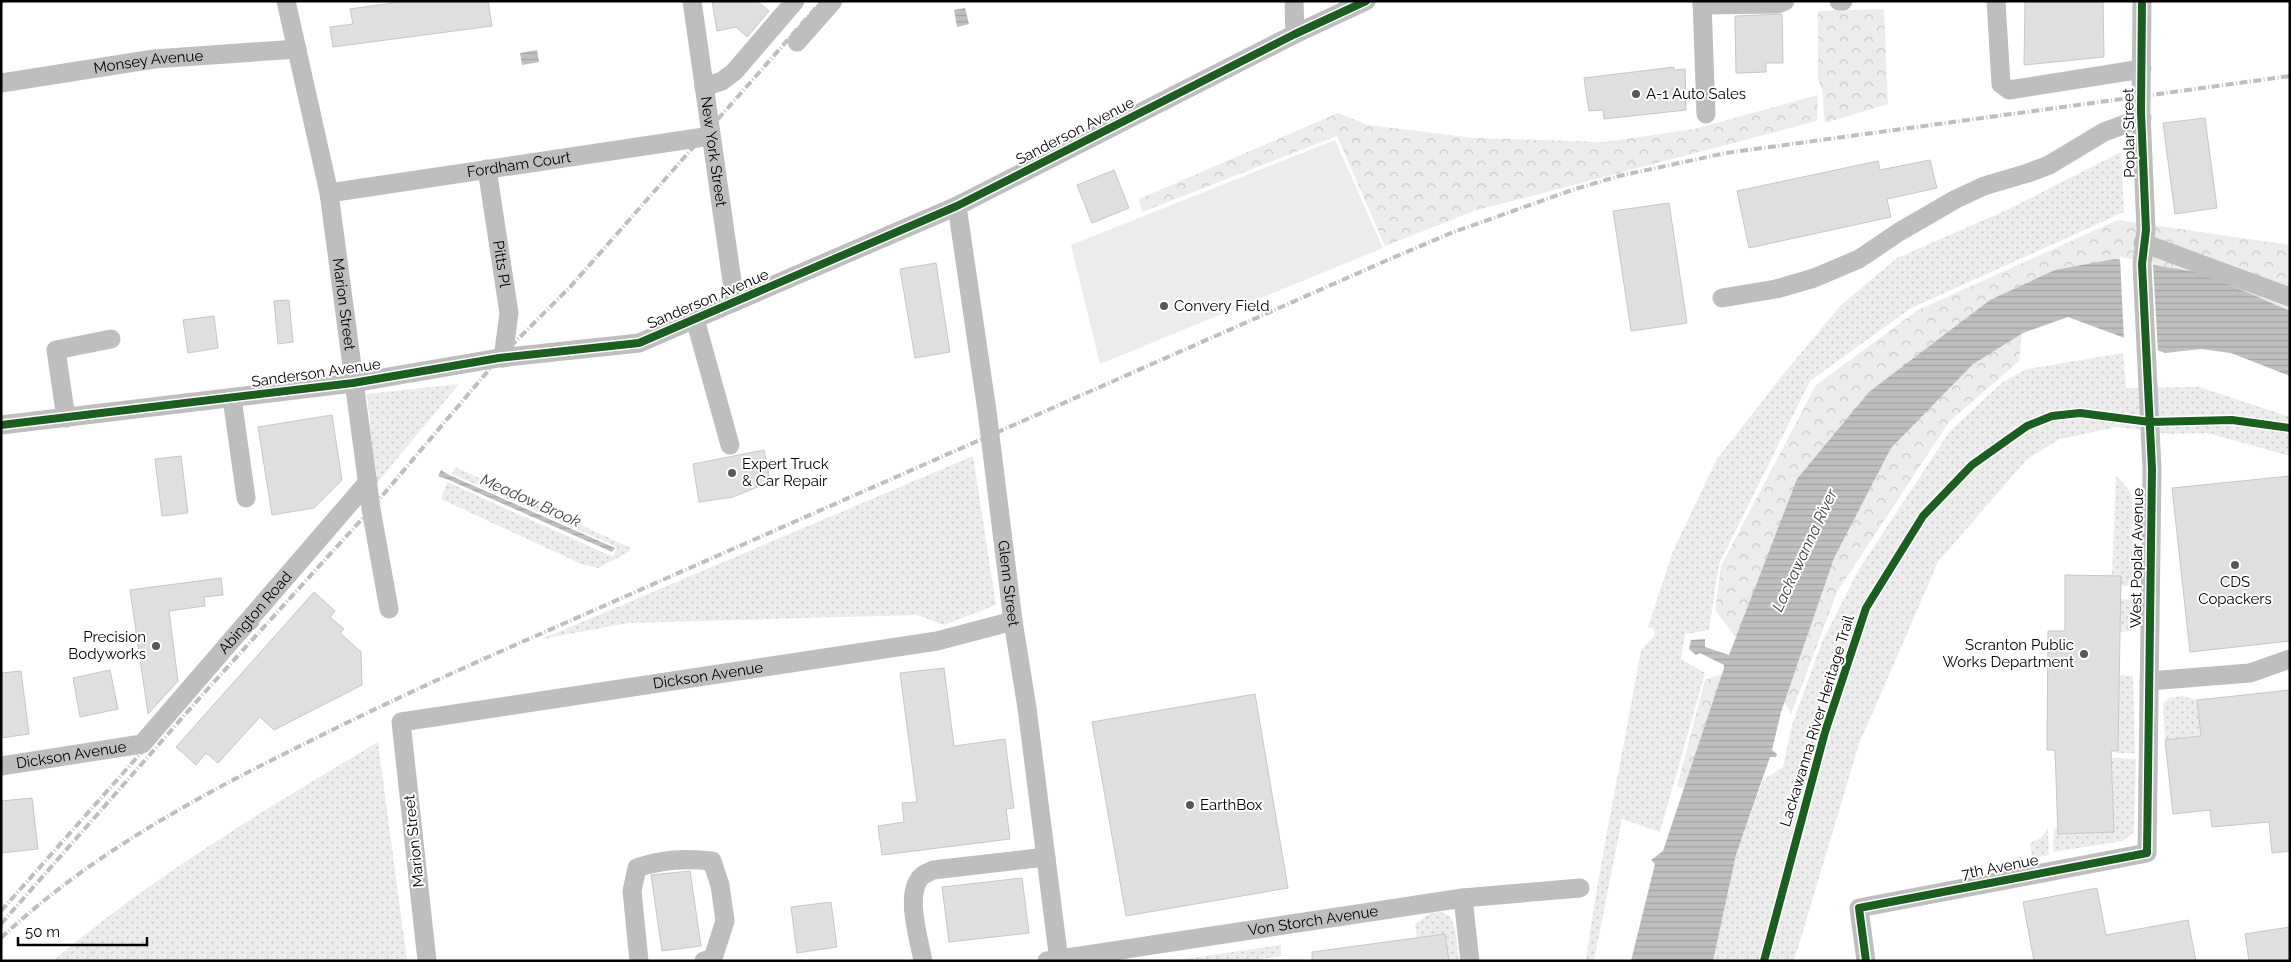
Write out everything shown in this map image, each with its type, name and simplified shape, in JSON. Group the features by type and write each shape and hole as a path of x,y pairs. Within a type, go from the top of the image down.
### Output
{"street":[{"name":"Marion Street","path":"286,1 329,193 368,482 389,608"},
{"name":"New York Street","path":"692,1 735,302"},
{"path":"704,87 722,81 734,72 796,1"},
{"path":"797,42 833,1"},
{"path":"1294,1 1295,34"},
{"name":"Sanderson Avenue","path":"1,426 354,382 503,358 639,343 957,206 1295,34 1366,1"},
{"path":"1706,114 1702,3 1777,4 1785,1"},
{"path":"1839,1 1843,2"},
{"path":"1996,1 2002,84 2009,90 2142,69"},
{"name":"Poplar Street","path":"2142,1 2142,118 2146,225 2142,264"},
{"name":"Monsey Avenue","path":"1,82 154,59 297,49"},
{"path":"1722,298 1776,289 1814,278 1859,259 1899,232 1956,199 1984,186 2028,174 2049,165 2104,132 2142,118"},
{"name":"Fordham Court","path":"329,193 710,136"},
{"name":"Pitts Pl","path":"487,169 509,313 503,358"},
{"name":"Glenn Street","path":"957,206 987,411 1013,621 1027,708 1046,857 1055,960"},
{"path":"2144,243 2290,297"},
{"name":"West Poplar Avenue","path":"2142,264 2152,469 2147,853"},
{"path":"695,319 730,445"},
{"path":"66,418 56,350 111,339"},
{"path":"232,398 246,498"},
{"name":"Abington Road","path":"142,744 368,482"},
{"name":"Dickson Avenue","path":"401,722 936,641 1013,621"},
{"path":"2149,681 2250,673 2290,659"},
{"name":"Marion Street","path":"401,722 427,961"},
{"name":"Dickson Avenue","path":"1,766 142,744"},
{"name":"7th Avenue","path":"1866,961 1859,908 2147,853"},
{"path":"923,961 912,904 916,885 922,876 933,870 1046,857"},
{"path":"639,961 632,891 637,868 656,861 690,858 712,862 721,894 724,921 713,958 704,961"},
{"name":"Von Storch Avenue","path":"1055,960 1463,898 1580,888"},
{"path":"1463,898 1470,961"}],"green space":[{"path":"1884,9 1888,104 1825,123 1822,90 1818,79 1818,11"},
{"path":"1818,95 1817,121 1474,211 1385,246 1337,136 1142,212 1139,199 1338,113 1368,125 1474,138 1605,142 1694,129"},
{"name":"Convery Field","path":"1335,140 1383,248 1100,364 1071,245"},
{"path":"2121,152 2124,212 1911,308 1810,381 1719,564 1709,630 1685,634 1681,659 1705,673 1660,832 1622,819 1594,961 1586,961 1605,844 1641,650 1655,635 1653,628 1648,627 1673,551 1717,459 1840,306 1897,258 2007,210"},
{"path":"2118,220 2290,245 2290,321 2025,306 2019,361 1949,422 1837,592 1791,714 1783,699 1715,610 1721,566 1816,385 1918,310"},
{"path":"2123,353 2126,388 2199,387 2290,417 2290,456 2208,433 2170,434 2117,427 2060,439 2027,459 1938,562 1859,744 1794,961 1713,961 1736,855 1763,780 1783,767 1792,725 1822,642 1858,571 1950,431 2003,382 2027,369"},
{"path":"459,384 376,484 367,394"},
{"path":"973,456 996,605 944,625 917,615 629,623 542,639"},
{"path":"455,467 631,548 627,553 598,568 581,564 441,499 447,482 613,557 617,547 452,474"},
{"path":"2116,476 2126,486 2132,496 2133,586 2121,586 2112,576"},
{"path":"2120,599 2132,600 2132,631 2120,632"},
{"path":"1723,674 1695,789 1677,787 1705,680"},
{"path":"2119,675 2133,676 2135,753 2116,753 2118,750"},
{"path":"2182,696 2197,700 2201,736 2165,740 2163,704 2169,698"},
{"path":"378,742 407,961 53,961 130,900 170,872 252,818"},
{"path":"2074,750 2112,752 2112,758 2136,759 2133,833 2123,841 2053,852 2054,829 2058,828 2058,834 2114,831 2112,767"},
{"path":"2048,828 2049,855 2032,858 2030,843 2041,838"},
{"path":"1441,912 1450,916 1455,928 1459,961 1449,961 1417,938 1415,924 1431,913"},
{"path":"1281,945 1281,956 1249,961 1171,961"}],"water":[{"path":"965,8 969,24 957,27 954,10"},
{"path":"537,50 539,62 522,65 520,53"},
{"name":"Lackawanna River","path":"2115,259 2203,273 2290,311 2290,376 2231,353 2201,349 2165,353 2068,317 2023,333 1973,364 1891,448 1834,558 1781,712 1772,750 1777,754 1776,757 1770,757 1736,855 1713,961 1631,961 1655,864 1651,860 1663,851 1724,668 1724,665 1700,653 1696,655 1689,649 1691,640 1705,639 1705,647 1729,655 1797,479 1869,392 1990,300 2055,270"},
{"path":"441,470 615,548 612,552 438,476"}],"pier":[{"path":"2120,257 2153,263 2158,353 2124,341"}],"building":[{"path":"407,1 488,1 492,26 333,47 330,27 353,24 350,9"},
{"path":"712,1 757,1 769,11 747,37 736,27 717,31"},
{"path":"2025,1 2103,1 2104,57 2024,65"},
{"path":"1782,14 1783,63 1766,63 1766,72 1736,73 1735,16"},
{"name":"A-1 Auto Sales","path":"1674,67 1674,70 1685,69 1686,110 1604,119 1603,110 1589,111 1584,78"},
{"path":"2205,118 2217,208 2175,214 2163,123"},
{"path":"1930,160 1937,188 1887,199 1891,217 1749,248 1737,191 1878,161 1880,170"},
{"path":"1114,170 1129,208 1092,223 1077,185"},
{"path":"1669,203 1687,323 1631,331 1613,211"},
{"path":"936,263 950,352 915,358 900,269"},
{"path":"289,300 293,342 278,344 274,301"},
{"path":"214,316 218,348 188,353 183,320"},
{"path":"332,415 342,480 314,508 272,515 258,427"},
{"name":"Expert Truck & Car Repair","path":"764,450 770,482 733,497 699,502 693,464"},
{"path":"181,456 188,513 162,516 155,459"},
{"name":"CDS Copackers","path":"2290,476 2290,641 2190,652 2172,488"},
{"name":"Scranton Public Works Department","path":"2065,575 2121,576 2118,751 2111,751 2114,832 2058,834 2055,750 2047,750 2048,631 2065,631"},
{"name":"Precision Bodyworks","path":"221,578 223,595 204,597 205,606 169,611 178,681 148,714 130,590"},
{"path":"314,592 335,611 330,617 344,629 340,633 361,652 362,685 274,730 260,717 218,763 206,753 196,765 176,747"},
{"path":"944,668 954,746 1005,739 1014,808 1006,809 1010,839 882,855 878,826 904,822 902,803 917,802 900,673"},
{"path":"110,670 118,709 80,717 73,678"},
{"path":"21,671 29,734 1,738 1,673"},
{"path":"2290,690 2290,851 2272,853 2269,822 2212,827 2210,810 2173,814 2165,740 2201,736 2197,700"},
{"name":"EarthBox","path":"1255,694 1288,888 1126,916 1092,722"},
{"path":"32,798 38,849 1,853 1,801"},
{"path":"690,871 701,946 662,951 651,875"},
{"path":"1022,878 1029,933 949,942 942,887"},
{"path":"2097,888 2106,935 2188,920 2196,961 2034,961 2023,902"},
{"path":"831,902 837,947 797,953 791,907"},
{"path":"2290,927 2290,961 2249,961 2245,934"},
{"path":"1445,934 1449,961 1312,961 1312,952"}],"railway":[{"path":"1,924 204,693 371,509 499,358 571,286 822,1"},
{"path":"1,938 33,909 67,883 138,834 251,770 413,691 1451,233 1575,189 1619,176 1726,153 2290,76"},
{"path":"1,911 240,641 259,622"}],"cycle path":[{"path":"1,425 353,383 499,358 639,343 957,206 1295,34 1366,1"},
{"path":"1866,961 1859,908 2147,853 2152,469 2142,264 2146,230 2141,112 2142,1"},
{"name":"Lackawanna River Heritage Trail","path":"1764,961 1825,732 1866,608 1923,516 1972,465 2027,426 2052,416 2080,413 2150,422 2232,420 2290,428"}],"place":[{"name":"A-1 Auto Sales","path":"1636,94"},
{"name":"Convery Field","path":"1164,306"},
{"name":"Expert Truck & Car Repair","path":"732,473"},
{"name":"CDS Copackers","path":"2235,565"},
{"name":"Precision Bodyworks","path":"156,646"},
{"name":"Scranton Public Works Department","path":"2084,654"},
{"name":"EarthBox","path":"1190,805"}],"water label":[{"name":"Meadow Brook","path":"531,500"}]}
